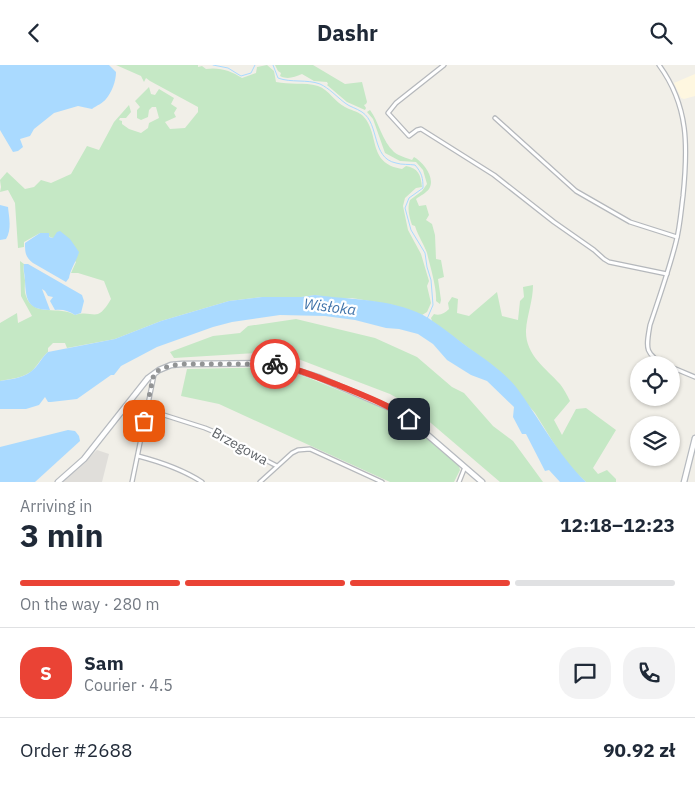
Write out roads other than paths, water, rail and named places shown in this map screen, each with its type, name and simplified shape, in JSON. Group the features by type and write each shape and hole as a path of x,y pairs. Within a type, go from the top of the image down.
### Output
{"street":[{"path":"444,65 396,103 388,113 409,136 421,129 485,169 609,262 667,274"},
{"path":"651,356 647,345 650,325 678,237 685,179 686,134 680,102 667,76 659,65"},
{"path":"495,118 586,198 630,222 678,237"},
{"path":"58,482 84,459 143,382 154,373 171,365 252,363 273,363 286,366 397,411 409,419 482,482"},
{"path":"680,371 695,377"},
{"path":"132,482 154,373"},
{"name":"Brzegowa","path":"124,407 187,421 211,430 277,466 298,450 310,449 382,482"},
{"path":"684,482 695,438"},
{"path":"138,456 186,471 202,482"},
{"path":"260,482 277,466"},
{"path":"459,482 465,467"}],"water":[{"path":"0,65 109,65 116,72 116,75 112,90 103,102 92,109 78,106 54,113 34,129 30,136 20,139 23,147 13,152 0,130"},
{"path":"0,205 8,207 10,223 6,239 0,240"},
{"path":"60,231 70,239 79,252 66,282 33,263 28,259 25,252 25,243 40,233 49,233 49,237 53,238"},
{"path":"24,264 28,264 82,295 84,301 81,313 75,315 66,311 55,310 50,301 53,297 48,296 42,289 50,310 32,306 26,293"},
{"name":"Wisłoka","path":"315,295 397,305 410,309 435,322 511,381 557,448 586,482 560,482 549,470 545,471 526,434 522,434 513,417 514,407 487,381 471,375 447,360 433,344 418,334 355,320 325,316 280,315 232,322 213,327 157,347 121,366 114,375 111,375 77,399 48,402 45,397 39,405 26,409 0,409 0,381 27,374 35,368 48,352 115,339 161,321 229,301 262,297"},
{"path":"68,430 75,431 80,441 35,482 0,482 0,447"}],"waterway":[{"path":"213,65 228,68 241,76 251,73 255,65"},
{"path":"273,65 278,78 320,84 347,104 362,112 368,117 383,155 388,160 396,163 415,165 419,171 423,188 409,198 405,208 411,230 425,253 431,280 433,305 427,319"}]}
